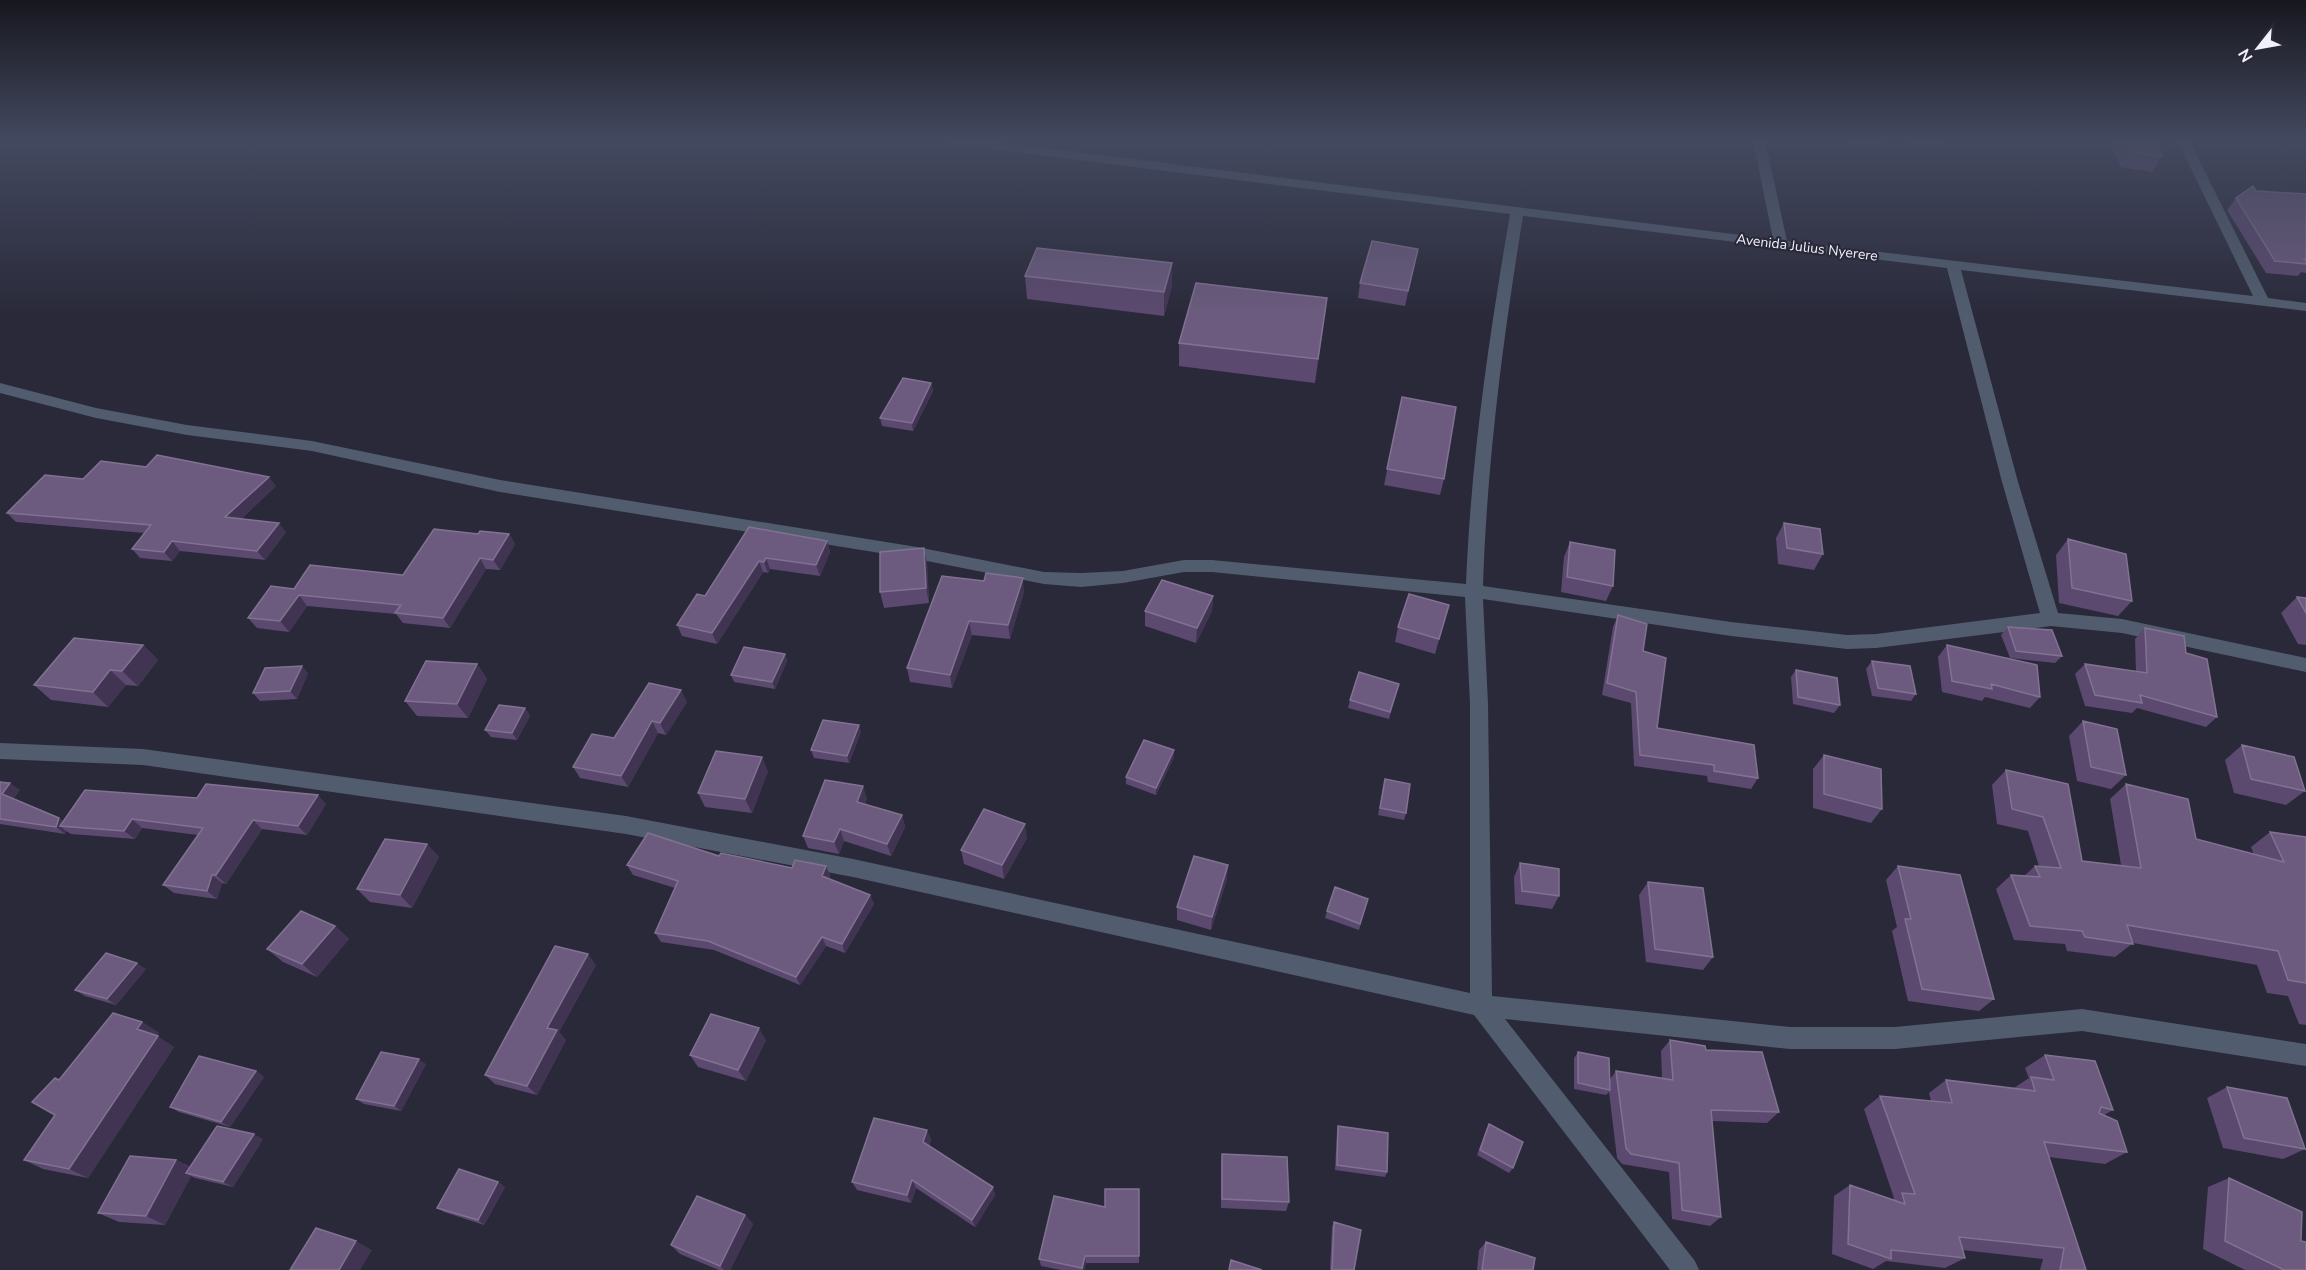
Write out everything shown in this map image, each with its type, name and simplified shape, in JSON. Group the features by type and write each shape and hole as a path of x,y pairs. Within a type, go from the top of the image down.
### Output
{"street":[{"name":"Avenida Julius Nyerere","path":"1424,199 2306,307"},
{"path":"1772,199 1781,244"},
{"path":"2212,199 2263,302"},
{"path":"1517,211 1494,350 1477,514 1474,591 1479,704 1481,1006 1686,1270"},
{"path":"1953,265 2010,482 2051,619"},
{"path":"0,388 96,414 164,426 312,446 500,486 917,553 1044,578 1081,580 1123,577 1184,566 1212,566 1474,591 1720,627 1847,642 1876,641 2051,619 2122,626 2306,665"},
{"path":"0,751 143,757 626,825 853,868 1481,1006 1790,1038 1895,1038 2082,1020 2306,1055"}],"building":[{"path":"2237,199 2306,199 2306,259 2304,259 2306,264 2275,261"},
{"path":"1372,241 1418,249 1408,291 1360,283"},
{"path":"1037,248 1172,263 1164,292 1025,276"},
{"path":"1196,283 1327,298 1318,359 1179,343"},
{"path":"903,378 931,383 912,423 880,418"},
{"path":"1402,397 1456,407 1444,479 1387,469"},
{"path":"157,455 269,477 225,517 279,523 257,551 172,541 164,552 132,549 151,525 7,513 45,475 83,479 101,461 146,467"},
{"path":"1784,523 1820,529 1823,554 1787,548"},
{"path":"749,527 827,541 816,565 766,558 764,562 759,561 712,633 677,625 697,594 705,596"},
{"path":"434,529 478,534 480,531 509,534 493,560 480,558 443,618 395,613 401,605 299,595 280,621 248,618 271,586 294,589 310,565 403,575"},
{"path":"2068,539 2126,554 2132,601 2072,588"},
{"path":"1570,542 1615,550 1613,586 1567,577"},
{"path":"924,548 926,588 880,592 880,552"},
{"path":"986,573 1023,578 1008,625 969,621 950,675 907,668 942,576 984,581"},
{"path":"1162,580 1213,596 1197,628 1145,611"},
{"path":"1409,594 1449,605 1439,639 1398,627"},
{"path":"2297,597 2306,598 2306,613"},
{"path":"1618,615 1647,624 1643,651 1666,658 1657,728 1754,745 1758,778 1714,771 1714,765 1640,755 1636,692 1607,683"},
{"path":"2008,627 2052,630 2062,656 2016,651"},
{"path":"2145,628 2184,636 2186,653 2207,659 2217,717 2140,695 2142,703 2095,695 2085,664 2147,673"},
{"path":"74,638 143,645 122,671 110,670 93,692 34,685"},
{"path":"1947,645 2037,665 2040,697 1991,684 1992,689 1952,681"},
{"path":"744,647 785,654 772,682 731,675"},
{"path":"426,661 477,664 457,704 405,701"},
{"path":"1872,661 1910,666 1916,694 1878,688"},
{"path":"302,666 290,691 253,693 265,668"},
{"path":"1796,670 1837,678 1840,705 1798,697"},
{"path":"1359,672 1399,684 1390,712 1350,700"},
{"path":"649,683 681,690 660,723 652,721 621,776 573,767 592,734 614,738"},
{"path":"499,705 525,708 512,733 485,730"},
{"path":"823,720 859,725 847,756 811,750"},
{"path":"2083,721 2117,729 2126,775 2091,767"},
{"path":"1144,740 1174,750 1156,788 1126,777"},
{"path":"2242,745 2294,757 2305,791 2251,779"},
{"path":"716,751 762,757 745,799 698,793"},
{"path":"1824,755 1881,769 1882,809 1824,794"},
{"path":"2006,770 2068,784 2082,861 2141,868 2126,784 2188,799 2196,839 2284,862 2270,832 2306,837 2306,983 2288,980 2278,951 2127,925 2133,944 2085,937 2082,931 2030,926 2011,875 2040,877 2035,866 2061,868 2043,817 2012,809"},
{"path":"1385,779 1410,784 1406,813 1380,808"},
{"path":"825,780 863,786 857,802 902,815 887,844 840,829 834,842 803,836"},
{"path":"0,782 10,783 2,794 59,818 56,827 0,819"},
{"path":"206,784 318,795 298,826 253,820 216,875 212,875 207,891 163,885 203,828 132,819 124,831 60,826 85,790 197,798"},
{"path":"984,809 1025,824 1002,865 961,850"},
{"path":"648,833 719,856 721,853 792,868 795,860 826,866 822,876 870,895 842,944 822,937 796,977 708,941 655,933 678,881 627,865"},
{"path":"385,839 427,844 400,895 357,889"},
{"path":"1194,856 1228,865 1212,917 1177,907"},
{"path":"1520,863 1559,869 1559,896 1522,891"},
{"path":"1898,866 1960,875 1994,999 1922,989 1905,919 1911,919"},
{"path":"1648,882 1703,888 1713,957 1655,949"},
{"path":"1335,887 1368,899 1360,924 1327,911"},
{"path":"301,911 335,926 302,964 267,949"},
{"path":"555,946 588,954 547,1028 557,1030 527,1086 485,1075"},
{"path":"106,953 137,963 107,999 75,990"},
{"path":"113,1013 142,1022 137,1029 158,1036 69,1169 24,1160 55,1115 32,1102 55,1078 59,1080"},
{"path":"711,1014 759,1028 738,1070 690,1055"},
{"path":"1670,1040 1705,1046 1706,1050 1762,1052 1779,1112 1711,1110 1721,1217 1682,1210 1679,1163 1631,1154 1626,1148 1616,1071 1673,1080"},
{"path":"381,1052 419,1059 394,1106 356,1099"},
{"path":"1578,1052 1609,1058 1610,1090 1578,1083"},
{"path":"2045,1055 2095,1061 2113,1110 2101,1107 2099,1113 2117,1121 2127,1152 2044,1142 2086,1270 2060,1270 2064,1248 1959,1237 1965,1258 1891,1250 1891,1259 1848,1244 1850,1185 1905,1204 1902,1193 1915,1194 1880,1096 1952,1103 1946,1080 2035,1091 2031,1077 2054,1080"},
{"path":"199,1056 256,1071 221,1122 170,1107"},
{"path":"2227,1087 2287,1098 2305,1149 2244,1138"},
{"path":"874,1118 927,1130 923,1142 993,1187 972,1220 912,1180 907,1195 852,1182"},
{"path":"1489,1124 1523,1142 1513,1168 1480,1150"},
{"path":"217,1126 254,1134 223,1182 186,1173"},
{"path":"1338,1126 1388,1133 1387,1172 1337,1165"},
{"path":"1222,1154 1287,1157 1289,1202 1222,1199"},
{"path":"130,1156 176,1160 146,1216 98,1213"},
{"path":"459,1169 498,1182 478,1220 437,1208"},
{"path":"2229,1178 2302,1212 2301,1241 2306,1242 2306,1270 2284,1270 2225,1241"},
{"path":"1105,1189 1139,1189 1139,1256 1085,1256 1082,1268 1039,1259 1054,1196 1105,1207"},
{"path":"697,1196 745,1215 720,1266 671,1245"},
{"path":"1334,1222 1361,1230 1354,1270 1332,1270"},
{"path":"316,1228 356,1241 339,1270 290,1270"},
{"path":"1486,1242 1535,1258 1533,1270 1482,1270"},
{"path":"1231,1260 1262,1270 1229,1270"}]}
